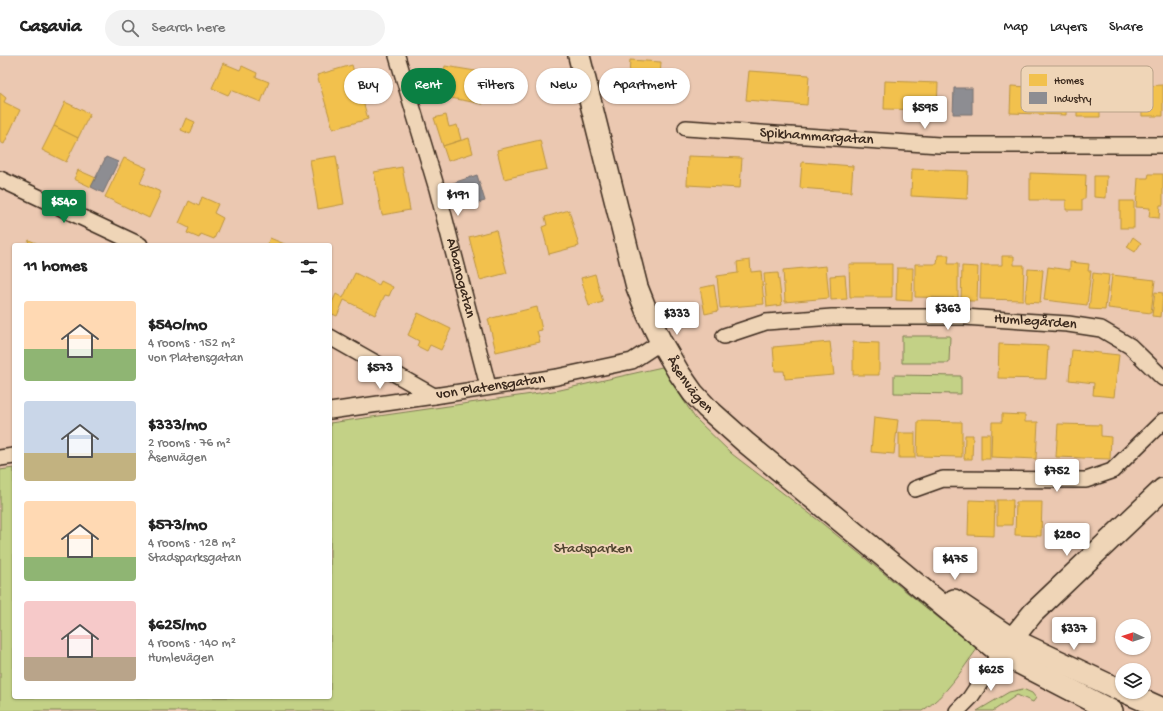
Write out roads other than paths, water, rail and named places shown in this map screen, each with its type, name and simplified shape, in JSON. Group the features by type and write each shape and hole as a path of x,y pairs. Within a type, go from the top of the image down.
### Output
{"street":[{"name":"Albanogatan","path":"397,56 437,188 488,386"},
{"name":"Åsenvägen","path":"579,56 637,287 661,342 679,373 707,408 745,442 879,552 1006,646 1112,711"},
{"name":"Spikhammargatan","path":"686,128 939,145 1163,145"},
{"path":"0,179 136,243"},
{"name":"Humlegården","path":"724,336 766,322 832,317 964,317 1068,324 1101,329 1130,346 1163,378"},
{"name":"von Platensgatan","path":"332,338 434,396 488,386 557,377 632,361 661,342"},
{"path":"332,411 434,396"},
{"path":"915,489 943,479 1086,480 1112,471 1163,421"},
{"path":"0,458 12,456"},
{"path":"957,711 970,698 1006,646 1033,613 1163,489"},
{"name":"Åsenvägen","path":"1006,646 1115,688"},
{"path":"1141,699 1163,709"}],"park label":[{"name":"Stadsparken","path":"593,549"}]}
